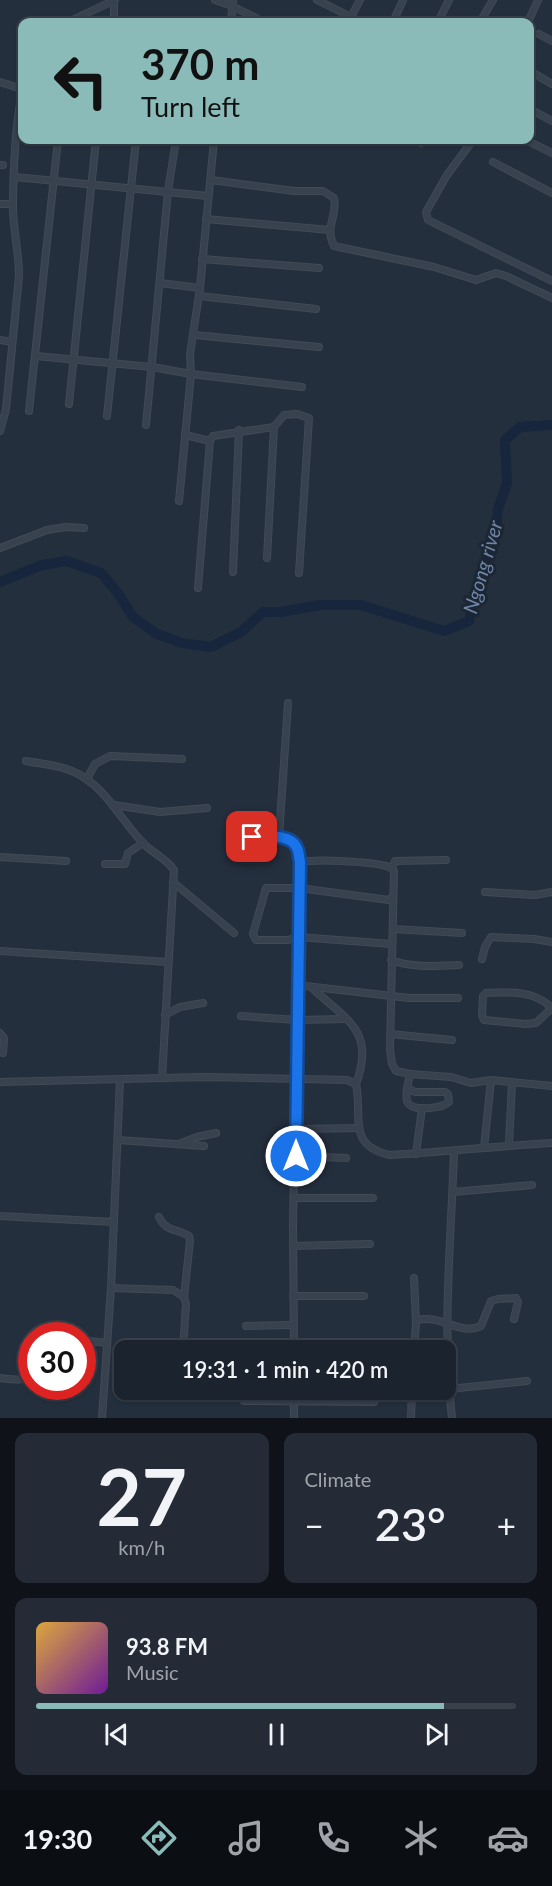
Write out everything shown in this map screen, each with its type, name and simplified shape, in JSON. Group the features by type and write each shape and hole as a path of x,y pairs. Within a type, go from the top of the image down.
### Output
{"street":[{"path":"76,18 114,0 114,18"},
{"path":"215,0 232,3 257,18"},
{"path":"318,0 351,17 360,0"},
{"path":"395,18 403,0"},
{"path":"440,18 449,0"},
{"path":"482,18 493,0"},
{"path":"530,18 538,0"},
{"path":"231,18 232,3"},
{"path":"539,34 552,41"},
{"path":"534,73 552,84"},
{"path":"0,82 18,89"},
{"path":"534,111 552,121"},
{"path":"0,431 19,276 14,211 18,142"},
{"path":"29,411 58,144"},
{"path":"69,404 96,144"},
{"path":"107,416 136,144"},
{"path":"146,425 168,192 175,144"},
{"path":"179,501 191,374 190,354 195,334 214,144"},
{"path":"470,144 447,175 426,212 426,217 552,281"},
{"path":"534,144 552,153"},
{"path":"493,162 552,193"},
{"path":"15,177 208,196"},
{"path":"211,180 294,191 313,189 329,193 334,198 335,204 330,230 330,240 334,246 434,267 476,280 496,273 552,297"},
{"path":"0,204 8,204"},
{"path":"206,219 330,230"},
{"path":"202,259 319,268"},
{"path":"160,283 200,288"},
{"path":"199,296 316,309"},
{"path":"195,334 319,347"},
{"path":"0,340 12,342"},
{"path":"36,356 152,367 302,387"},
{"path":"267,558 274,427 284,415 304,416 310,421 299,573"},
{"path":"198,588 210,441 213,436 239,430 274,427"},
{"path":"233,572 239,430"},
{"path":"185,435 210,441"},
{"path":"0,549 47,530 66,527 84,528"},
{"path":"279,837 288,703"},
{"path":"87,779 95,764 110,756 182,759"},
{"path":"26,761 70,770 87,779 113,805 143,843 174,870 162,1078"},
{"path":"113,805 160,812 207,808"},
{"path":"252,837 279,837 295,845 300,862 293,1246 294,1340"},
{"path":"105,864 125,864 128,853 143,843"},
{"path":"0,858 66,861"},
{"path":"300,862 310,860 356,862 392,868"},
{"path":"446,860 395,861 392,868 390,1048 393,1068 410,1074 451,1077 471,1083 491,1080 552,1086"},
{"path":"173,882 234,933"},
{"path":"392,944 298,937 256,940 253,934 266,888 299,888 389,900 393,896"},
{"path":"485,892 535,895 552,892"},
{"path":"393,929 462,933"},
{"path":"482,959 485,946 491,937 552,942"},
{"path":"0,951 168,962"},
{"path":"391,960 399,963 437,966 459,964"},
{"path":"297,986 409,998 458,998"},
{"path":"310,986 356,1027 363,1057 356,1084 358,1128 370,1148 390,1155 552,1143"},
{"path":"486,993 533,995 552,1008 536,1023 526,1024 484,1020 482,1015 483,996 486,993"},
{"path":"165,1015 180,1007 202,1003"},
{"path":"241,1016 297,1020 346,1018"},
{"path":"0,1033 4,1038 3,1053"},
{"path":"390,1035 452,1040"},
{"path":"407,1088 415,1092 448,1094 448,1104 422,1108 407,1103 407,1088 410,1074"},
{"path":"0,1082 162,1078 347,1080 356,1084"},
{"path":"102,1418 111,1288 120,1080"},
{"path":"484,1148 491,1080"},
{"path":"509,1145 512,1082"},
{"path":"416,1154 422,1108"},
{"path":"296,1129 358,1128"},
{"path":"178,1144 216,1133"},
{"path":"118,1140 204,1146"},
{"path":"448,1340 454,1152"},
{"path":"296,1156 346,1158"},
{"path":"453,1192 532,1185"},
{"path":"294,1198 373,1198"},
{"path":"0,1216 114,1222"},
{"path":"159,1217 167,1228 189,1236 184,1297 186,1304 184,1340"},
{"path":"293,1246 370,1244"},
{"path":"414,1278 415,1340"},
{"path":"111,1288 173,1290 184,1297"},
{"path":"293,1296 364,1296"},
{"path":"416,1323 432,1318 462,1328 478,1327 481,1326 488,1305 491,1301 498,1299 518,1299 514,1319"},
{"path":"246,1326 293,1325"},
{"path":"96,1342 107,1343"},
{"path":"0,1378 18,1380"},
{"path":"456,1388 527,1381"},
{"path":"294,1418 295,1400"},
{"path":"411,1418 412,1400"},
{"path":"450,1400 452,1418"},
{"path":"244,1401 374,1402"}],"waterway":[{"name":"Ngong river","path":"0,582 42,565 67,561 101,573 133,617 157,634 182,643 211,647 241,632 263,612 281,612 320,605 361,605 444,631 469,621 475,595 496,533 498,509 507,483 505,440 520,427 552,425"}],"route":[{"path":"252,837 279,837 293,843 297,848 300,862 296,1156"}]}
